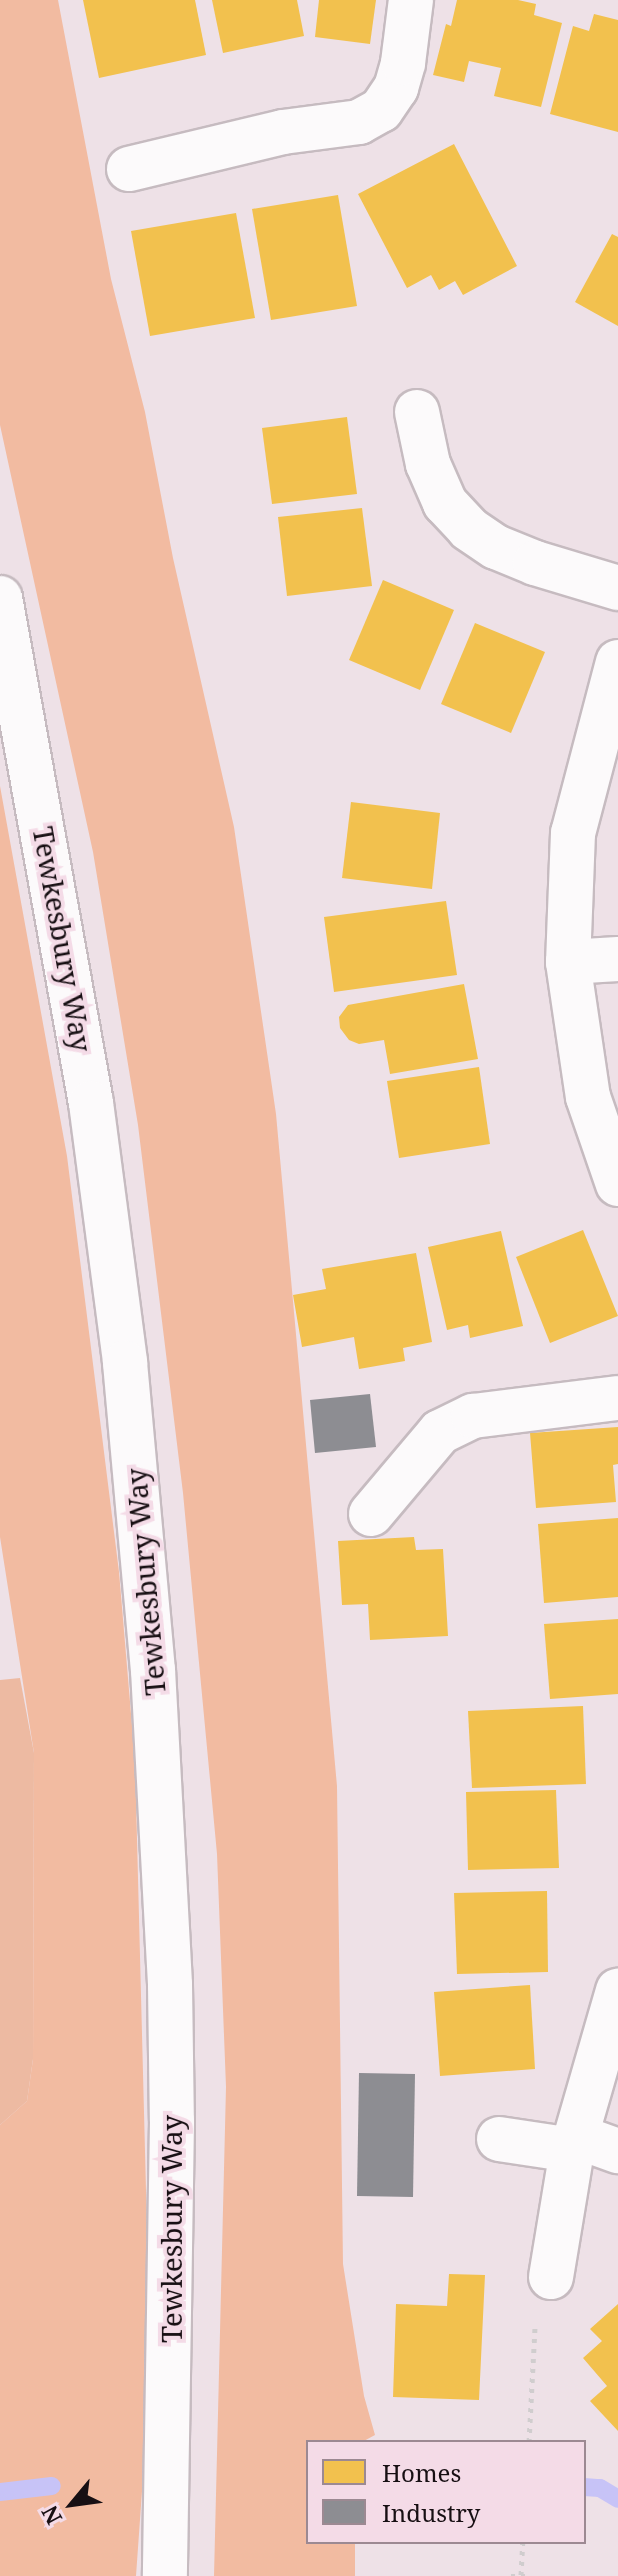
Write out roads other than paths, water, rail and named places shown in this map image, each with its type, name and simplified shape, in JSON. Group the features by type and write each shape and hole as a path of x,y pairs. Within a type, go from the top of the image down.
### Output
{"street":[{"path":"129,169 283,132 359,122 381,110 396,88 403,63 411,0"},
{"path":"417,412 428,464 439,490 445,503 469,529 496,547 535,563 618,588"},
{"name":"Tewkesbury Way","path":"0,598 94,1118 125,1363 150,1638 163,1842 171,2091 165,2576"},
{"path":"618,662 573,833 568,962 588,1097 618,1184"},
{"path":"568,962 618,959"},
{"path":"371,1514 414,1459 440,1432 451,1426 473,1416 519,1408 618,1398"},
{"path":"551,2277 574,2143 618,1991"},
{"path":"499,2139 574,2143 618,2151"}],"waterway":[{"path":"0,2492 52,2486"},
{"path":"586,2487 600,2488 618,2499"}]}
